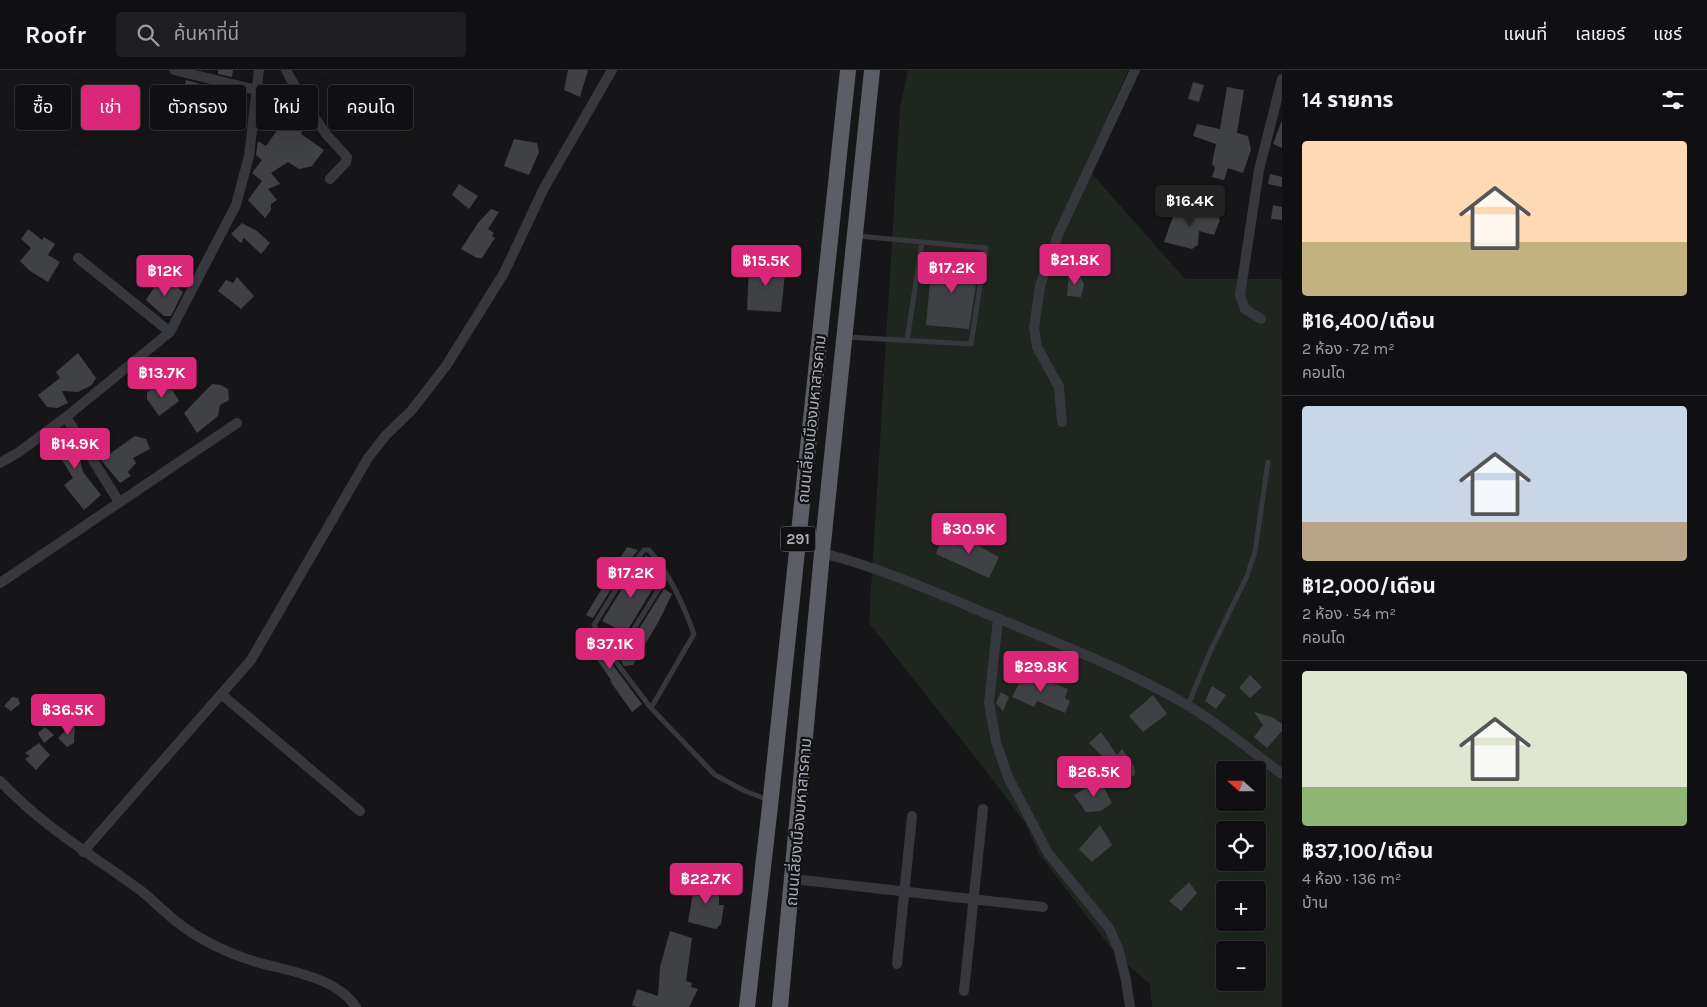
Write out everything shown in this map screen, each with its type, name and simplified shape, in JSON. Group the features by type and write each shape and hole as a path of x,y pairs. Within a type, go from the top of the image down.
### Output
{"highway":[{"name":"ถนนเลี่ยงเมืองมหาสารคาม","path":"747,1007 771,801 848,70"},
{"name":"ถนนเลี่ยงเมืองมหาสารคาม","path":"780,1007 822,553 872,70"}],"street":[{"path":"0,463 19,452 66,417 170,332 236,205 249,156 256,90 174,70"},
{"path":"257,85 259,70"},
{"path":"286,70 302,99 326,134 347,157 346,162 330,179"},
{"path":"83,852 251,660 368,458 386,435 411,411 456,349 504,273 544,188 612,70"},
{"path":"1062,422 1059,387 1037,348 1034,328 1040,286 1058,235 1136,70"},
{"path":"1261,319 1245,309 1240,295 1260,170 1282,79"},
{"path":"78,258 170,332"},
{"path":"66,417 119,502"},
{"path":"0,583 237,423"},
{"path":"822,553 853,561 1048,638 1188,705 1282,774"},
{"path":"998,619 988,702 996,742 1008,777 1048,853 1112,934 1126,980 1130,1007"},
{"path":"221,694 360,811"},
{"path":"0,781 32,811 83,852 140,891 179,924 220,948 247,959 324,982 339,990 356,1007"},
{"path":"964,991 983,809"},
{"path":"898,964 912,816"},
{"path":"793,879 1043,907"}],"lane":[{"path":"845,337 971,344 986,248 856,236"},
{"path":"907,340 922,242"},
{"path":"1188,705 1210,652 1247,576 1254,552 1268,462"},
{"path":"651,708 694,634 684,607 659,561 649,550 644,550 628,570 594,625 615,659 651,708 714,775 745,791 771,801"},
{"path":"615,659 667,576"}],"shaded area":[{"path":"908,70 1128,70 1086,167 1185,279 1282,279 1282,1007 1152,1007 1150,984 1118,957 1039,854 1025,823 990,776 869,623 900,108"}],"building":[{"path":"218,70 233,70 232,77 218,74"},
{"path":"568,70 588,70 580,97 564,90"},
{"path":"186,80 200,84 200,85 185,85"},
{"path":"1193,82 1204,85 1199,102 1188,99"},
{"path":"1227,87 1244,90 1237,133 1248,136 1251,150 1243,173 1228,168 1224,180 1212,177 1215,168 1212,164 1216,144 1193,136 1197,124 1220,129"},
{"path":"1282,120 1282,148 1273,144"},
{"path":"277,130 302,130 301,134 324,150 312,166 299,169 288,162 271,173 280,184 268,189 277,200 271,204 271,210 265,218 248,200 262,181 252,173 262,160 256,155 258,141 266,146"},
{"path":"514,139 537,143 539,152 529,175 504,166"},
{"path":"1270,174 1282,177 1282,187 1268,184"},
{"path":"459,184 478,196 469,209 452,195"},
{"path":"1273,205 1282,207 1282,220 1271,219"},
{"path":"1176,208 1187,211 1188,208 1218,216 1220,220 1214,235 1199,231 1198,245 1192,249 1164,242"},
{"path":"491,209 499,212 488,229 494,233 492,236 495,238 482,258 477,258 461,249 478,223"},
{"path":"242,223 257,231 270,243 261,254 244,238 241,243 231,234"},
{"path":"28,229 42,240 44,237 55,244 48,255 60,262 48,282 30,271 20,261 31,248 21,239"},
{"path":"932,260 979,264 969,329 926,325"},
{"path":"759,262 786,264 781,312 747,310 749,267"},
{"path":"1069,273 1081,278 1084,284 1081,297 1067,296"},
{"path":"162,275 183,292 171,316 164,316 146,300"},
{"path":"237,277 254,296 241,309 218,291 226,280 233,283"},
{"path":"78,353 96,378 92,385 78,392 62,391 68,403 57,408 47,407 38,395 60,378 56,372"},
{"path":"212,384 221,385 228,389 229,400 220,405 218,416 197,433 184,413"},
{"path":"158,385 173,391 179,401 159,416 147,399 147,392"},
{"path":"64,427 77,448 83,472 101,495 84,510 64,485 73,478 49,438"},
{"path":"135,436 146,439 150,449 133,458 136,463 128,472 131,476 120,483 101,460"},
{"path":"967,534 979,538 977,545 999,557 989,578 936,554 941,540 959,546"},
{"path":"627,547 638,550 624,568 593,618 586,615"},
{"path":"646,555 653,562 653,573 661,575 615,651 611,645 618,629 602,621 632,573"},
{"path":"664,589 672,594 660,619 633,665 624,666 620,659"},
{"path":"589,627 615,668 642,704 632,712 601,665 578,637"},
{"path":"1025,672 1068,689 1065,698 1070,701 1065,713 1037,701 1034,707 1012,697"},
{"path":"1250,675 1262,687 1250,698 1239,688"},
{"path":"1212,686 1226,695 1216,709 1205,701"},
{"path":"1001,692 1009,697 1003,711 996,703"},
{"path":"1153,695 1167,714 1143,732 1129,716"},
{"path":"12,697 18,698 20,704 11,711 4,706"},
{"path":"1254,712 1272,717 1282,724 1282,731 1267,748 1254,737 1263,725"},
{"path":"75,721 74,743 67,747 58,738"},
{"path":"45,727 54,735 44,743 38,733"},
{"path":"1101,732 1117,755 1122,749 1134,766 1135,775 1125,779 1089,743"},
{"path":"39,743 50,755 36,770 25,759 30,756 25,753"},
{"path":"1100,780 1112,803 1101,811 1086,812 1074,795"},
{"path":"1100,825 1112,845 1092,862 1079,849"},
{"path":"698,881 719,881 719,905 724,905 721,924 716,929 688,922 693,892"},
{"path":"1189,882 1197,893 1181,911 1169,901"},
{"path":"670,931 692,938 686,981 692,983 691,987 698,989 689,1007 637,1007 632,1005 637,989 658,996 660,967"}]}
